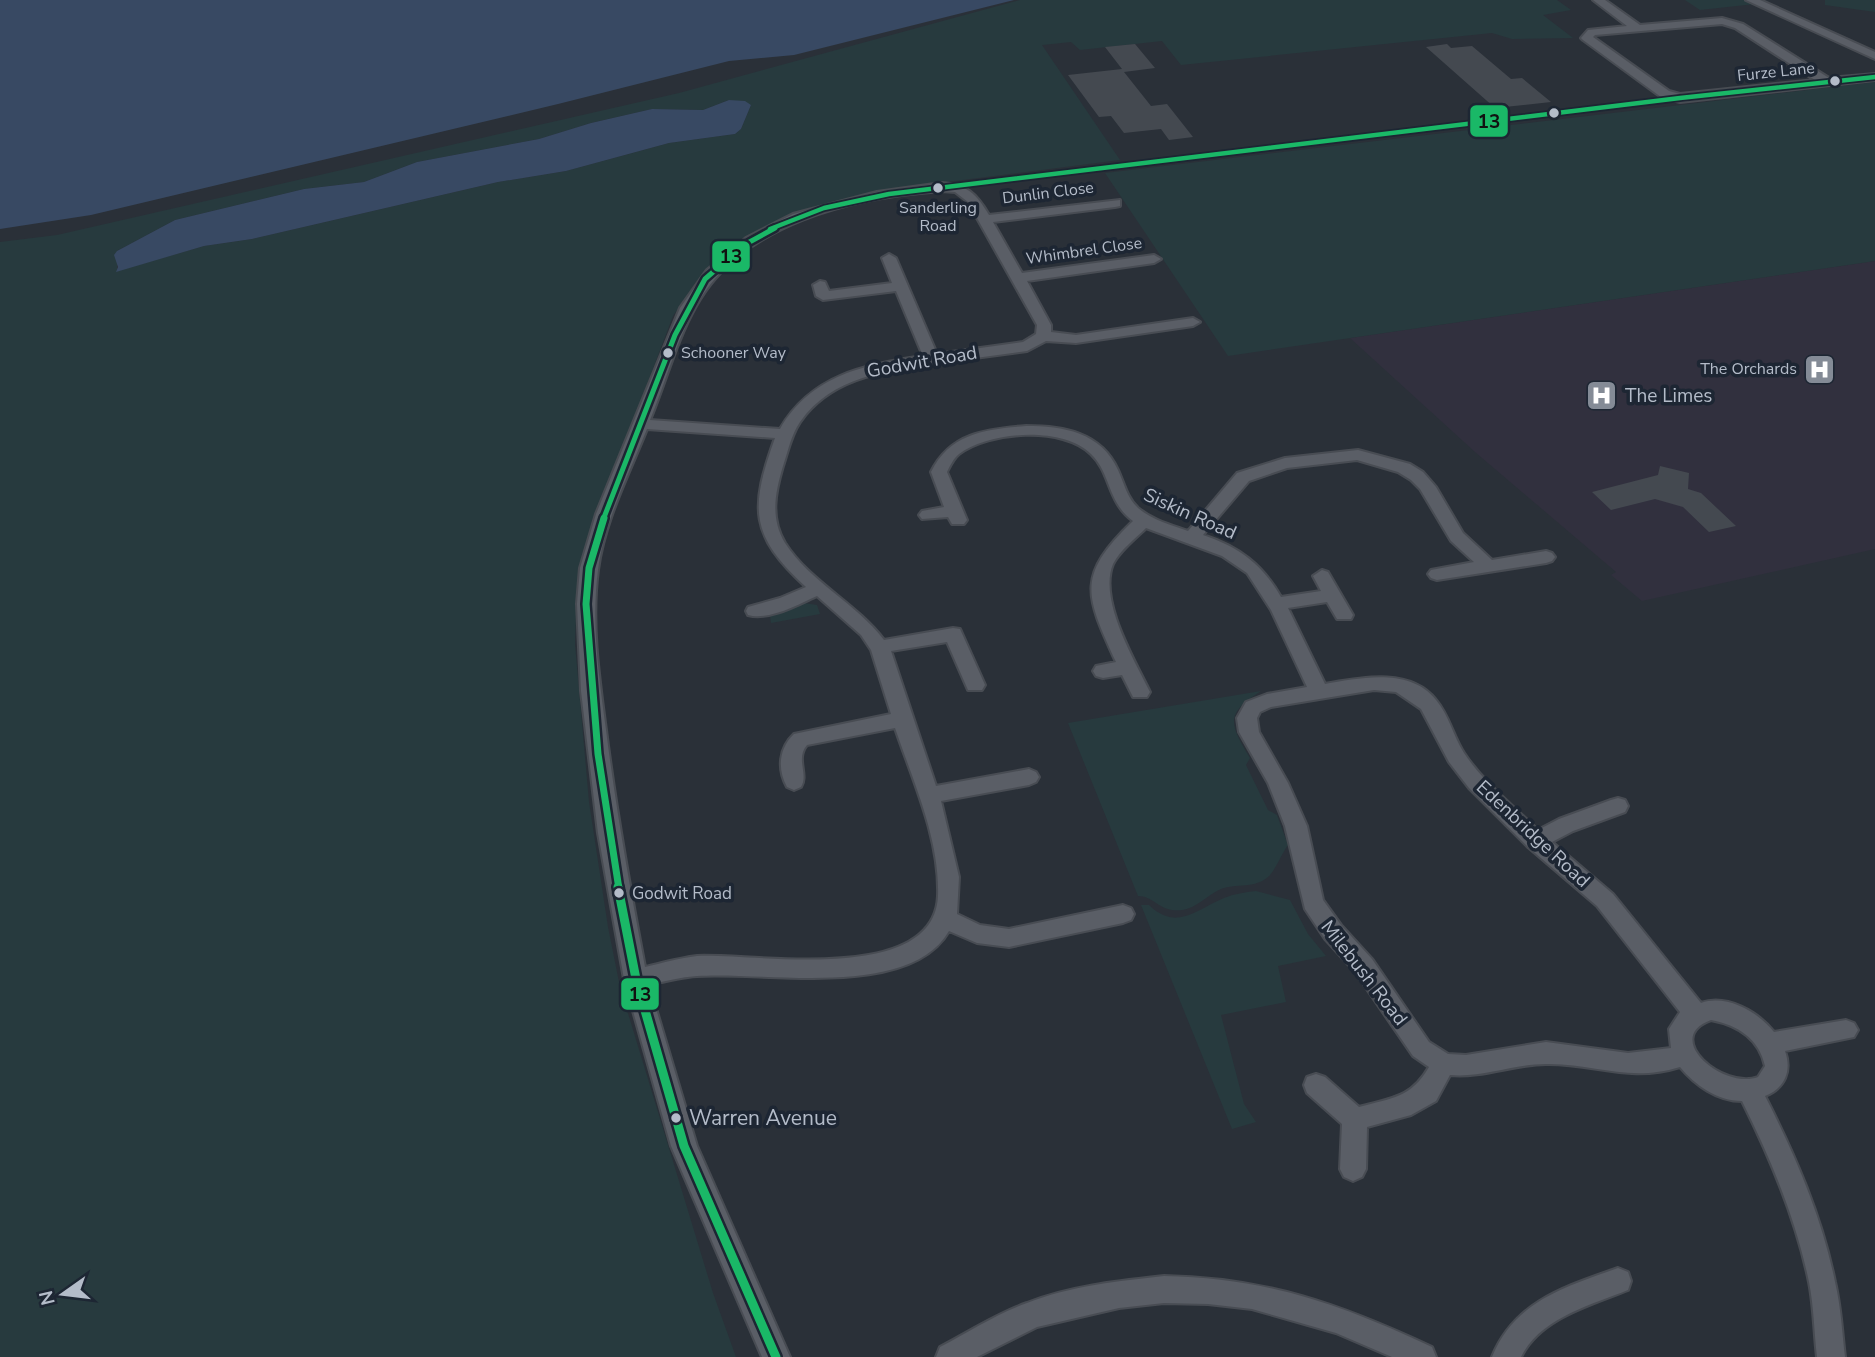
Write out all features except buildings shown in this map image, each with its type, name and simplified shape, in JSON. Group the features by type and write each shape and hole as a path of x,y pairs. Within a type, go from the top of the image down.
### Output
{"street":[{"path":"1598,0 1637,27 1714,20 1733,23 1828,83"},
{"path":"1751,0 1875,56"},
{"name":"Furze Lane","path":"1637,27 1592,32 1587,38 1665,94 1680,98 1875,78"},
{"path":"776,1357 684,1146 636,979 607,820 593,704 586,604 589,568 605,514 687,308 705,279 744,245 771,229 824,208 889,194 956,188 969,193 1044,325 1043,336"},
{"name":"Dunlin Close","path":"986,219 1115,203"},
{"path":"889,258 931,358"},
{"name":"Whimbrel Close","path":"1019,278 1154,259"},
{"path":"820,285 823,296 901,286"},
{"name":"Godwit Road","path":"945,919 949,897 947,868 928,795 879,647 861,626 787,557 774,538 768,522 765,503 783,434 813,399 841,380 873,368 1027,346 1043,336 1076,339 1193,322"},
{"path":"641,424 783,434"},
{"name":"Siskin Road","path":"928,514 957,515 941,483 939,472 952,451 989,436 1041,430 1074,437 1096,448 1122,502 1144,520 1238,558 1253,569 1275,604 1319,692"},
{"path":"1191,538 1243,477 1270,467 1327,457 1358,455 1404,468 1428,487 1435,503 1458,537 1488,566"},
{"path":"1140,692 1102,601 1099,575 1110,555 1144,520"},
{"path":"1437,575 1546,557"},
{"path":"1322,576 1344,615"},
{"path":"755,611 786,603 819,587"},
{"path":"1275,604 1332,595"},
{"path":"879,647 953,634 975,685"},
{"path":"1103,671 1130,667"},
{"name":"Edenbridge Road","path":"1319,692 1374,683 1399,686 1429,704 1456,757 1476,783 1536,841 1605,900 1695,1013"},
{"name":"Milebush Road","path":"1319,692 1267,701 1253,708 1247,718 1248,732 1288,805 1296,826 1313,903 1321,918 1364,967 1421,1049 1444,1064"},
{"path":"794,782 790,754 794,745 793,734 902,719"},
{"path":"928,795 1029,777"},
{"path":"1536,841 1566,825 1618,806"},
{"path":"636,979 699,966 800,970 880,962 905,956 928,942 945,919 977,933 1009,938 1124,914"},
{"path":"1711,1010 1731,1013 1756,1027 1770,1043 1776,1057 1773,1079 1765,1086 1750,1091 1730,1089 1714,1083 1696,1069 1684,1055 1679,1042 1680,1028 1686,1019 1695,1013 1711,1010"},
{"path":"1770,1043 1846,1030"},
{"path":"1355,1119 1402,1107 1427,1093 1444,1064 1466,1066 1546,1053 1628,1064 1664,1061 1684,1055"},
{"path":"1316,1085 1355,1119"},
{"path":"1750,1091 1789,1171 1811,1236 1822,1284 1831,1357"},
{"path":"1353,1168 1355,1119"},
{"path":"1506,1357 1511,1344 1535,1320 1570,1299 1618,1281"},
{"path":"950,1357 1026,1316 1114,1293 1194,1288 1260,1296 1287,1304 1395,1344 1422,1357"}],"shaded area":[{"path":"1875,261 1875,549 1642,601 1611,575 1616,572 1475,452 1350,338"}],"green space":[{"path":"1020,0 1557,0 1571,10 1543,15 1573,38 1512,39 1492,33 1181,65 1162,41 1080,50 1071,42 1042,45 1120,160 899,188 836,201 782,218 740,241 718,258 696,282 673,316 584,550 577,585 575,644 589,802 620,987 713,1293 736,1357 0,1357 0,242 57,235 679,93","holes":["729,100 751,105 741,129 735,134 669,143 566,171 498,182 252,239 204,246 117,271 117,251 175,220 304,189 364,182 417,162 539,139 591,123 652,109 703,110"]},
{"path":"1685,0 1746,0 1755,4 1700,10"},
{"path":"1825,0 1875,0 1875,12 1825,5"},
{"path":"1875,82 1875,261 1228,356 1105,173"},
{"path":"804,603 817,605 820,614 771,623 770,615"},
{"path":"1261,691 1241,706 1234,720 1238,736 1250,758 1246,765 1268,810 1277,815 1288,845 1276,866 1263,881 1221,889 1186,909 1167,909 1138,896 1068,723"},
{"path":"1256,891 1290,900 1308,934 1326,956 1278,966 1286,1002 1221,1015 1244,1104 1256,1122 1232,1129 1141,905 1149,905 1159,913 1178,918 1228,897"}],"water":[{"path":"0,0 1014,0 794,55 729,61 91,215 0,229"},
{"path":"729,100 745,101 751,105 741,129 735,134 669,143 566,171 498,182 252,239 204,246 116,272 118,267 114,255 117,251 175,220 304,189 364,182 417,162 539,139 591,123 652,109 703,110"}],"transit line":[{"name":"13","path":"776,1357 684,1146 636,979 620,897 598,754 586,604 589,568 605,514 675,335 705,279 744,245 771,229 824,208 889,194 1680,98 1875,77"}],"place":[{"name":"Sanderling Road","path":"938,188"},
{"name":"Schooner Way","path":"668,353"},
{"name":"The Orchards","path":"1820,369"},
{"name":"The Limes","path":"1602,396"},
{"name":"Godwit Road","path":"619,893"},
{"name":"Warren Avenue","path":"676,1118"}]}
